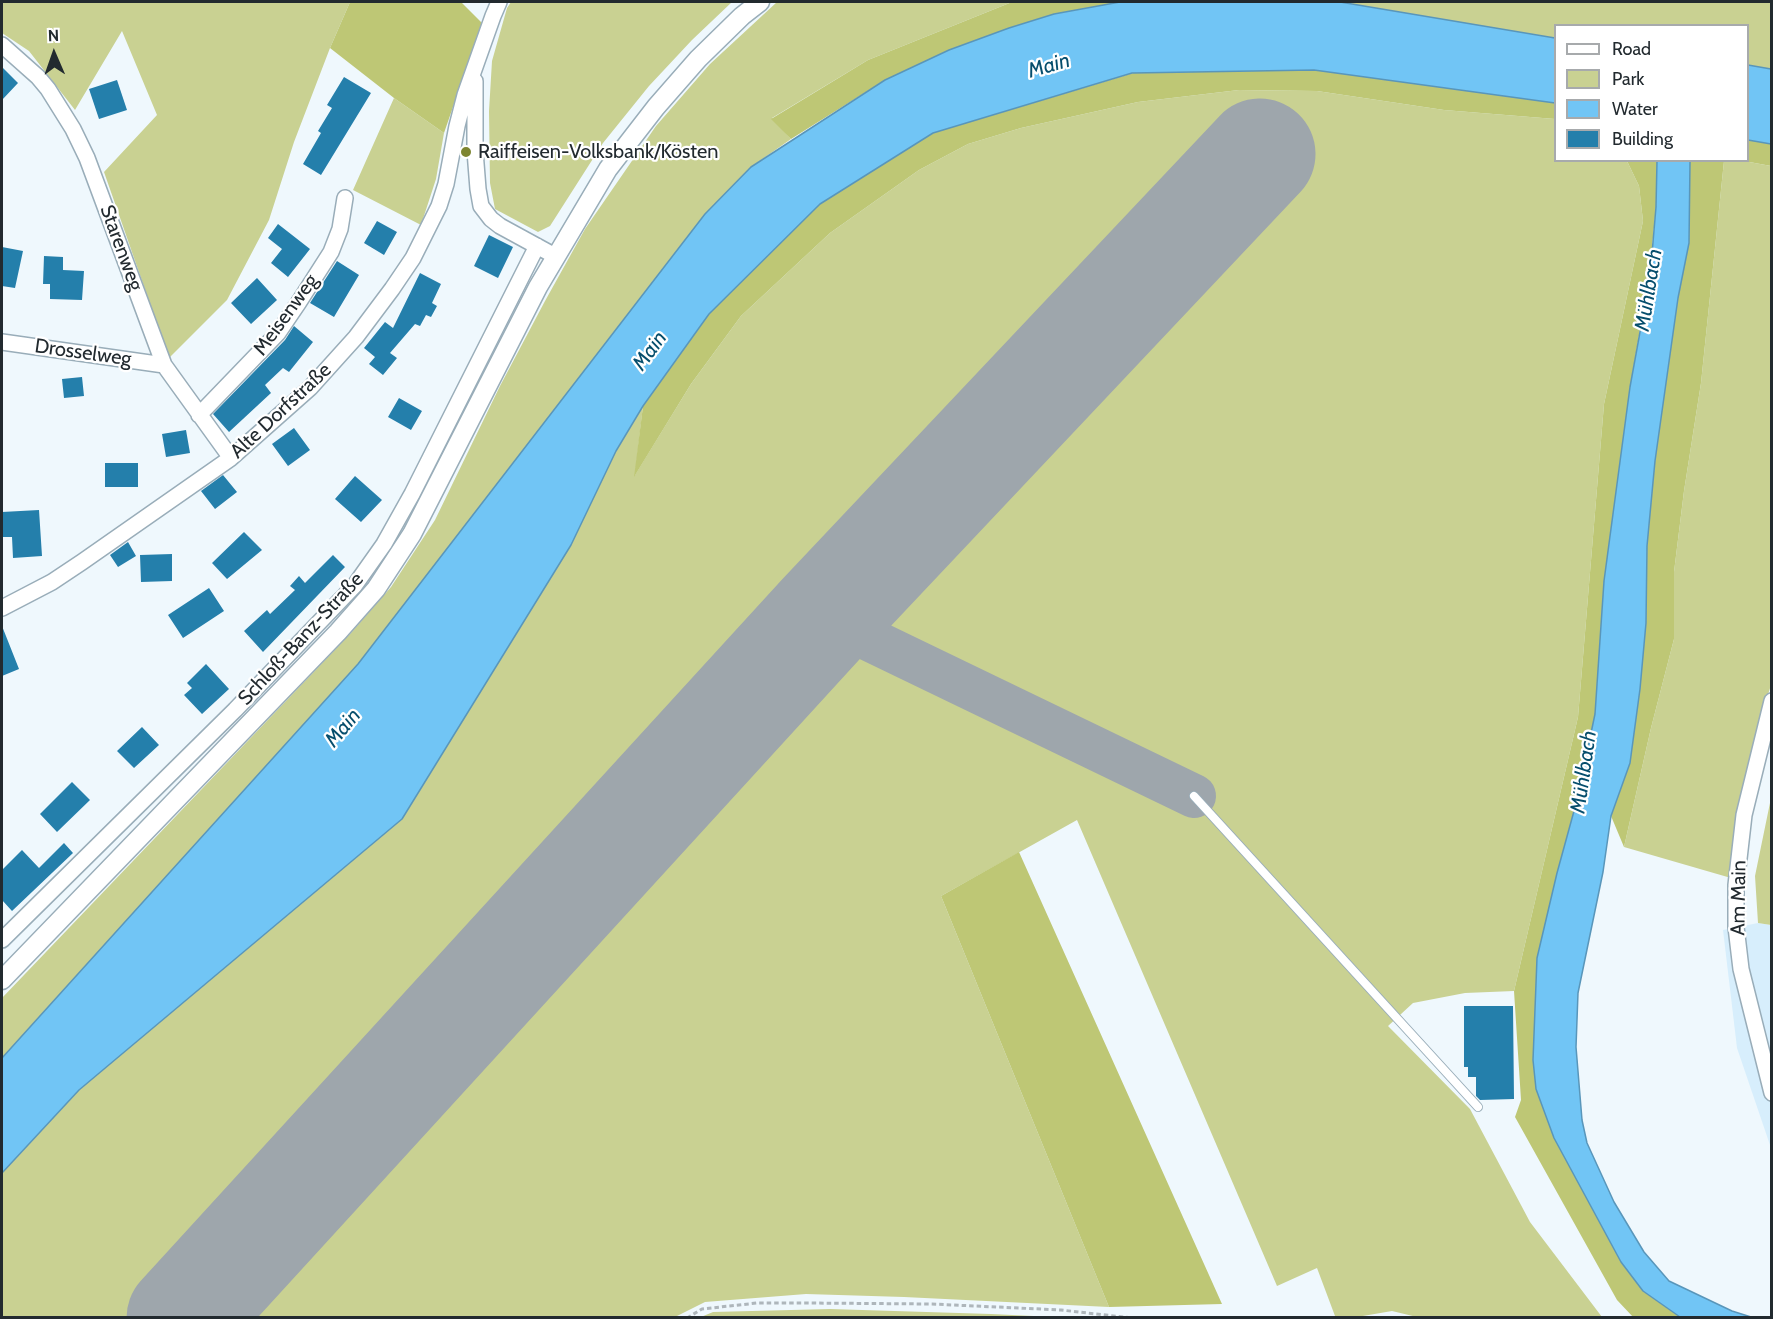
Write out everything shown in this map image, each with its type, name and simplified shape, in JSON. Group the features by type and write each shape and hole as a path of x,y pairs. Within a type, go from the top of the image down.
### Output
{"street":[{"name":"Alte Dorfstraße","path":"2,608 52,582 231,458 310,388 356,337 413,258 439,206 446,184 457,126 475,66 499,2"},
{"path":"2,980 338,632 376,588 396,560 426,509 538,287 608,169 656,107 698,60 742,16 760,2"},
{"name":"Starenweg","path":"2,45 38,77 73,129 87,158 164,365 231,458"},
{"path":"475,66 475,151 481,206 491,219 555,256"},
{"name":"Meisenweg","path":"199,415 278,333 294,310 331,252 340,229 345,198"},
{"name":"Schloß-Banz-Straße","path":"2,940 235,710 355,585 384,544 412,494 537,246"},
{"name":"Drosselweg","path":"2,342 164,365"},
{"name":"Am Main","path":"1772,701 1744,815 1736,885 1736,927 1741,969 1772,1094"}],"lane":[{"path":"1194,796 1478,1107"}],"path":[{"path":"687,1317 702,1309 757,1303 807,1303 932,1304 1062,1310 1132,1317"}],"shaded area":[{"path":"1758,923 1771,925 1771,1148 1737,1048 1723,930"}],"green space":[{"path":"2,2 350,2 294,142 269,220 227,300 169,358 104,172 157,115 122,31 75,110 29,51 2,33"},
{"path":"350,2 461,2 482,23 444,133 394,98 330,48"},
{"path":"511,2 732,2 649,86 603,143 550,226 538,232 495,209 490,183 489,111 492,61 507,8"},
{"path":"777,2 1012,2 868,60 772,118 791,139 751,167 705,214 358,665 2,1058 2,998 350,634 391,587 435,520 500,386 585,229 656,126 710,64"},
{"path":"1012,2 1120,2 1054,14 949,50 885,80 791,139 771,119 868,60"},
{"path":"1340,2 1771,2 1771,69 1749,65 1749,24 1554,24 1554,38"},
{"path":"1316,70 1554,103 1554,119 1444,110 1317,91 1239,90 1138,102 1021,128 968,144 919,170 830,233 741,316 691,384 634,477 643,406 709,314 821,203 933,133 1133,73"},
{"path":"1239,90 1317,91 1444,110 1554,119 1554,162 1627,162 1639,186 1643,221 1604,404 1578,717 1514,991 1465,993 1413,1003 1388,1026 1470,1109 1530,1222 1602,1317 1421,1318 1392,1311 1357,1317 1339,1317 1335,1316 1317,1268 1277,1286 1077,820 941,896 1109,1307 806,1294 705,1302 673,1318 2,1318 2,1173 79,1090 402,819 571,545 616,451 643,406 635,475 691,384 741,316 830,233 919,170 968,144 1021,128 1138,102"},
{"path":"394,98 444,133 436,179 421,225 353,190"},
{"path":"1749,140 1771,144 1771,166 1749,162"},
{"path":"1627,162 1657,162 1656,207 1649,278 1630,387 1604,581 1595,714 1577,800 1557,873 1554,1137 1621,1262 1643,1291 1680,1317 1633,1317 1617,1300 1515,1117 1521,1100 1514,991 1578,717 1604,404 1643,221 1639,186"},
{"path":"1690,162 1724,162 1701,383 1674,572 1674,639 1624,847 1611,816 1630,763 1646,623 1647,546 1655,461 1678,298 1689,243"},
{"path":"1724,162 1749,162 1771,166 1771,685 1758,727 1731,878 1624,847 1674,639 1674,572 1701,383"},
{"path":"1771,798 1771,925 1758,923 1755,876"},
{"path":"1019,852 1222,1304 1109,1307 941,896"},
{"path":"830,1309 1055,1317 701,1317 713,1312"}],"water":[{"name":"Main","path":"1120,2 1340,2 1554,38 1554,103 1314,70 1132,73 933,133 820,204 709,314 643,406 616,451 571,545 402,819 79,1090 2,1173 2,1058 358,664 705,214 751,167 885,80 949,50 1054,14"},
{"path":"1749,65 1771,69 1771,144 1749,140"},
{"name":"Mühlbach","path":"1657,162 1690,162 1689,243 1678,298 1655,461 1647,546 1646,623 1640,689 1630,763 1611,816 1603,872 1578,993 1576,1047 1582,1120 1587,1143 1614,1202 1644,1252 1669,1281 1732,1311 1751,1317 1680,1317 1643,1291 1621,1262 1554,1138 1536,1089 1533,1060 1537,958 1577,800 1595,714 1604,581 1630,387 1650,277"}],"building":[{"path":"2,67 18,83 2,100"},
{"path":"344,77 371,93 321,175 303,164 321,133 318,131 332,108 327,105"},
{"path":"117,80 127,110 99,119 89,89"},
{"path":"377,221 397,232 384,255 364,243"},
{"path":"278,224 310,249 288,277 271,263 282,249 268,238"},
{"path":"489,235 513,247 498,278 474,266"},
{"path":"2,247 23,251 15,288 2,286"},
{"path":"44,256 63,257 63,270 84,271 82,300 50,299 50,284 43,284"},
{"path":"337,261 359,275 334,317 310,303"},
{"path":"420,273 441,284 432,303 437,306 431,317 426,315 420,326 415,324 390,353 397,358 383,375 369,364 375,357 364,348 385,322 393,328"},
{"path":"257,278 277,300 251,324 231,303"},
{"path":"294,326 313,342 289,372 283,368 265,385 271,393 229,432 213,414 285,340"},
{"path":"82,377 84,396 64,398 62,379"},
{"path":"399,398 422,411 411,430 388,417"},
{"path":"294,428 310,450 288,466 272,444"},
{"path":"186,430 190,453 166,457 162,434"},
{"path":"105,463 138,463 138,487 105,487"},
{"path":"223,475 237,492 215,509 201,491"},
{"path":"355,476 382,500 361,522 335,499"},
{"path":"39,510 42,556 13,558 12,537 2,537 2,512"},
{"path":"244,532 262,550 227,579 212,563"},
{"path":"128,542 136,556 118,567 110,555"},
{"path":"172,554 172,581 141,582 140,555"},
{"path":"333,555 345,567 263,652 244,631 267,610 270,614 295,590 290,586 299,576 305,583"},
{"path":"209,588 224,611 183,638 168,615"},
{"path":"2,626 19,669 2,676"},
{"path":"206,664 229,689 202,714 184,695 192,688 187,683"},
{"path":"142,727 159,745 134,768 117,751"},
{"path":"72,782 90,800 57,832 40,814"},
{"path":"64,843 73,853 12,911 2,900 2,870 22,850 39,868"},
{"path":"1464,1006 1513,1006 1514,1099 1480,1100 1476,1096 1476,1077 1468,1077 1468,1067 1464,1067"}],"taxiway":[{"path":"823,617 1194,796"}],"runway":[{"path":"182,1318 823,617 1260,154"}],"place":[{"name":"Raiffeisen-Volksbank/Kösten","path":"466,152"}]}
